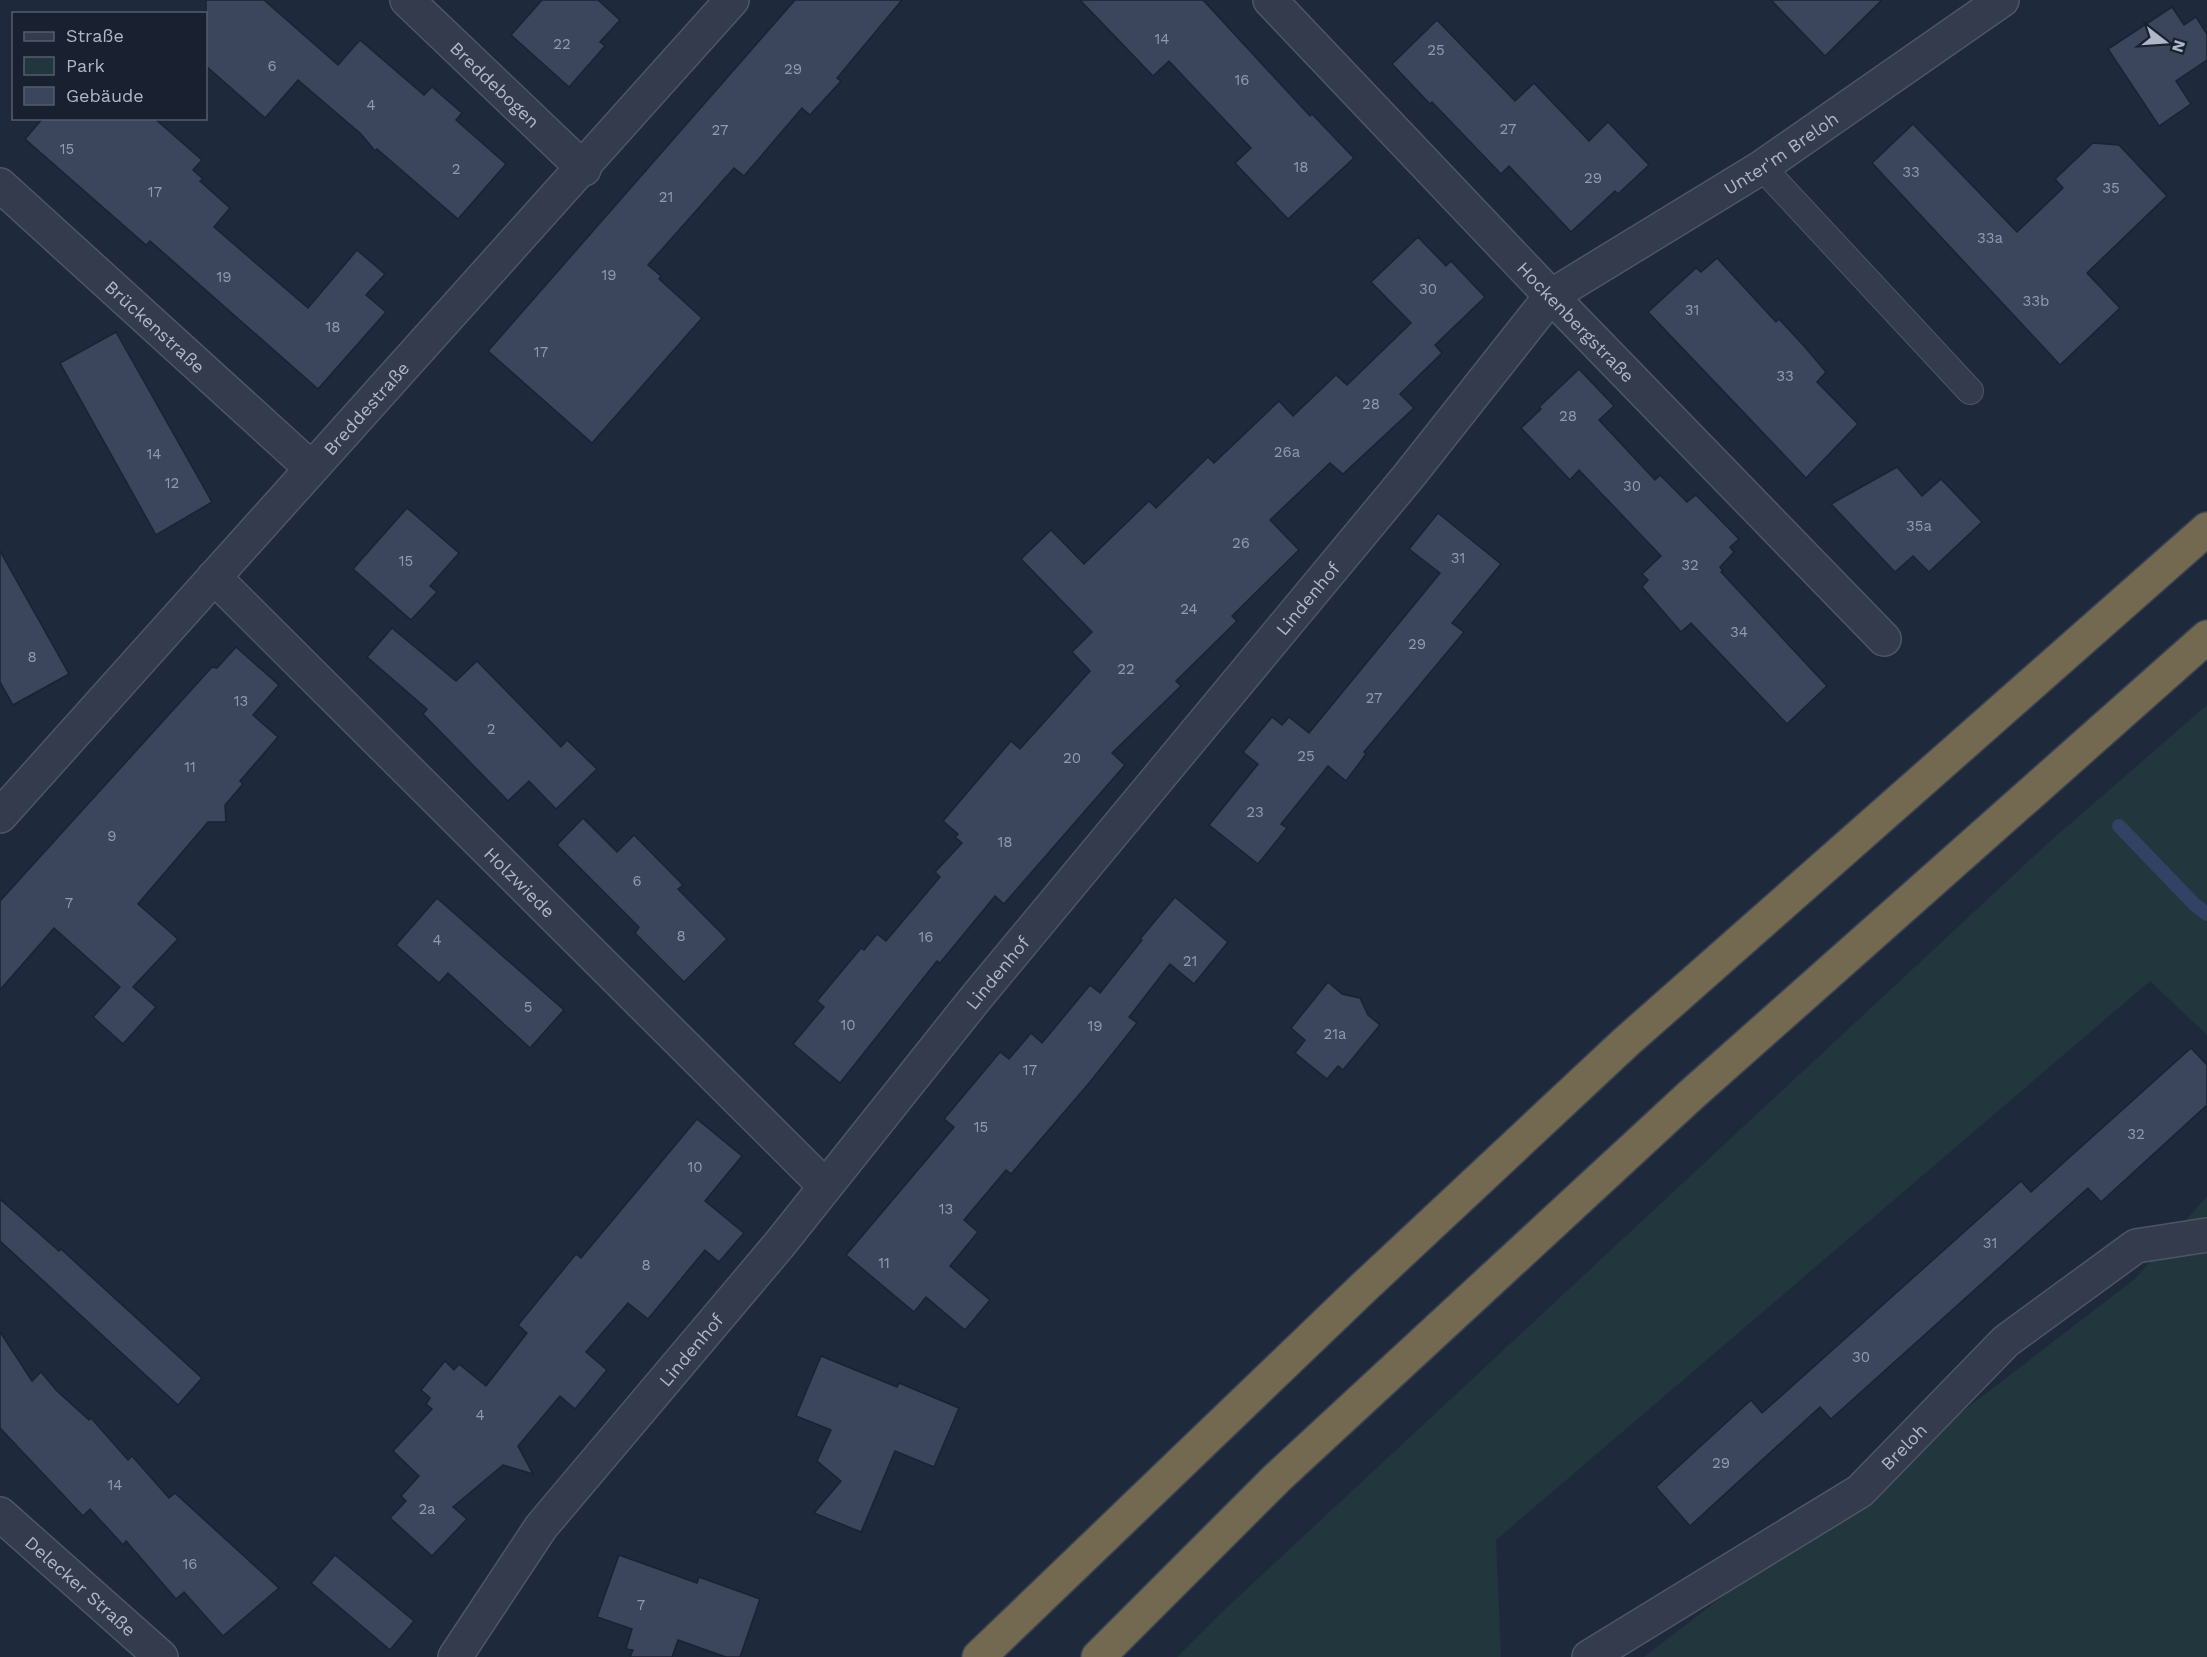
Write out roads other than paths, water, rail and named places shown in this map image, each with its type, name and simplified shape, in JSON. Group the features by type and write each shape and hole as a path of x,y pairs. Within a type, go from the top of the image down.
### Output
{"highway":[{"path":"979,1657 1354,1297 1626,1042 2207,529"},
{"path":"1098,1657 1277,1478 1683,1103 2207,637"}],"street":[{"name":"Breddebogen","path":"407,0 584,169"},
{"name":"Breddestraße","path":"0,816 311,468 584,169 732,0"},
{"name":"Hockenbergstraße","path":"1270,0 1551,296 1884,639"},
{"name":"Unter'm Breloh","path":"1551,296 1762,167 2002,0"},
{"name":"Brückenstraße","path":"0,185 311,468"},
{"name":"Lindenhof","path":"455,1657 541,1527 825,1186 975,999 1408,477 1551,296"},
{"name":"Holzwiede","path":"214,577 825,1186"},
{"name":"Breloh","path":"1589,1657 1860,1491 2006,1341 2136,1246 2207,1235"},
{"name":"Delecker Straße","path":"0,1514 161,1657"}],"lane":[{"path":"1762,167 1970,391"}],"waterway":[{"path":"2119,826 2195,905 2207,914"}]}
